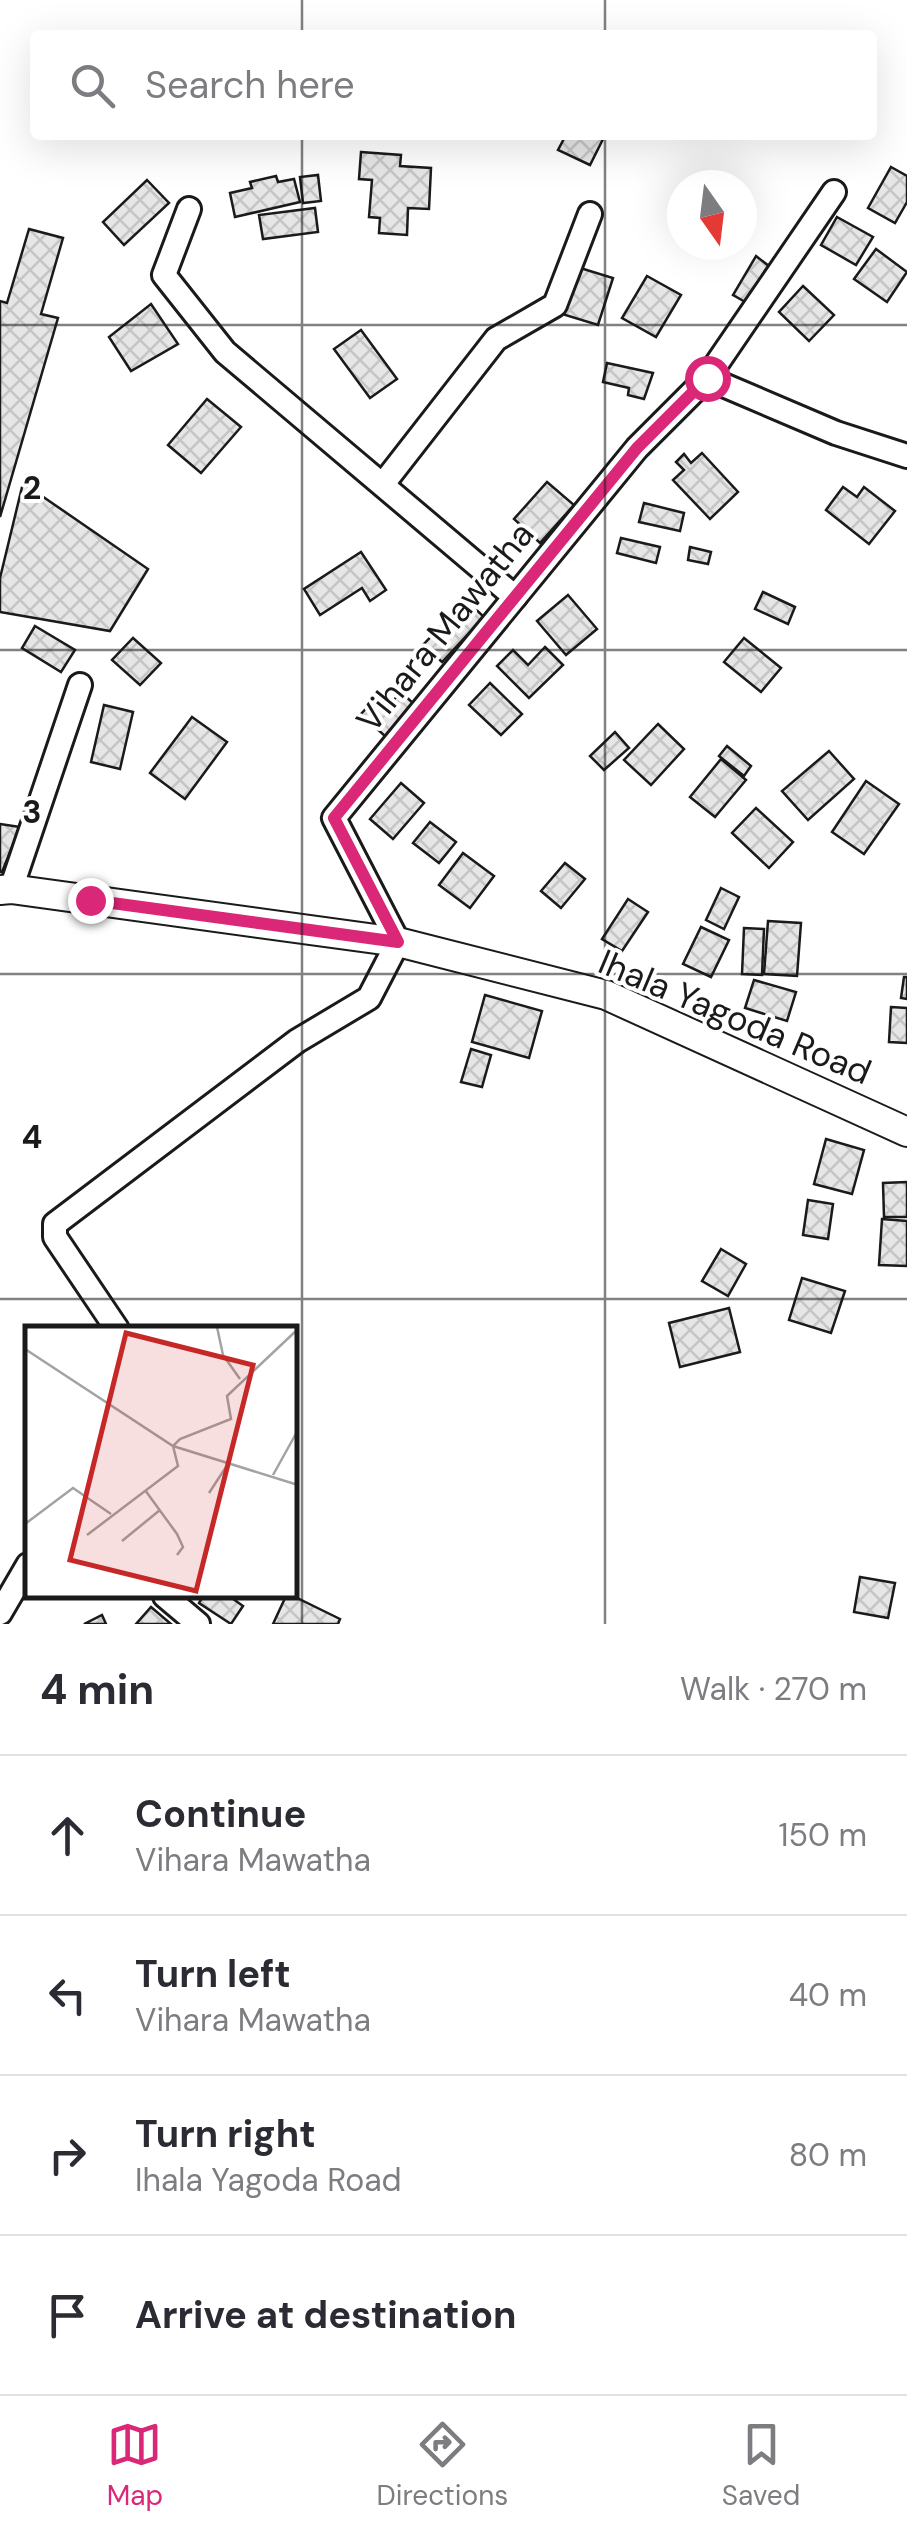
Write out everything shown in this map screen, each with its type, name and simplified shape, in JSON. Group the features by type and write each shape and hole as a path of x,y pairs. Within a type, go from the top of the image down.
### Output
{"street":[{"name":"Vihara Mawatha","path":"398,942 334,818 637,448 707,378 834,192"},
{"path":"190,209 164,275 225,352 514,598"},
{"path":"382,484 496,339 555,305 590,214"},
{"path":"707,378 836,433 907,456"},
{"path":"5,890 80,685"},
{"name":"Ihala Yagoda Road","path":"5,890 398,942 606,995 907,1132"},
{"path":"115,1326 54,1236 55,1224 297,1041 368,998 398,942"},
{"path":"0,1613 25,1570"},
{"path":"169,1599 198,1624"}],"building":[{"path":"563,140 602,140 590,165 558,150"},
{"path":"361,152 401,155 400,166 431,168 429,209 408,208 407,235 379,233 380,218 369,217 372,180 359,179"},
{"path":"891,167 907,176 907,202 895,223 868,208"},
{"path":"318,175 321,201 303,203 300,177"},
{"path":"276,176 278,182 294,179 300,202 235,217 230,193 252,188 250,182"},
{"path":"147,180 169,203 124,245 103,222"},
{"path":"315,208 318,232 263,239 259,215"},
{"path":"837,217 873,237 856,265 821,245"},
{"path":"29,229 63,238 41,314 58,318 0,517 0,301 7,303"},
{"path":"876,249 907,272 887,302 854,279"},
{"path":"757,257 774,270 747,303 733,295"},
{"path":"577,267 613,278 598,325 562,314"},
{"path":"647,276 681,295 656,337 622,318"},
{"path":"803,286 834,315 809,341 779,312"},
{"path":"151,304 178,344 131,371 109,337"},
{"path":"361,330 397,379 370,398 334,349"},
{"path":"607,363 653,373 644,399 628,395 629,388 603,382"},
{"path":"207,399 241,427 201,473 168,445"},
{"path":"702,453 738,492 710,519 673,480 684,470 676,462 684,454 691,463"},
{"path":"547,482 574,505 540,543 514,519"},
{"path":"23,483 148,569 110,631 0,612 0,578"},
{"path":"843,487 857,497 864,487 895,511 869,544 826,510"},
{"path":"644,503 684,513 680,531 639,522"},
{"path":"621,538 660,547 656,563 617,553"},
{"path":"690,547 711,552 708,564 688,560"},
{"path":"361,552 386,590 370,601 362,588 320,615 304,589"},
{"path":"763,592 795,607 788,624 755,609"},
{"path":"568,595 597,629 566,655 537,621"},
{"path":"466,600 484,617 442,662 423,645"},
{"path":"35,626 75,650 61,672 22,648"},
{"path":"133,638 161,663 140,685 112,660"},
{"path":"744,638 781,668 761,692 724,662"},
{"path":"545,647 563,665 529,698 497,666 513,650 528,665"},
{"path":"490,683 522,714 501,735 469,705"},
{"path":"401,692 416,706 387,738 361,714 380,694 391,703"},
{"path":"104,705 133,712 120,769 91,762"},
{"path":"192,717 227,742 185,799 150,773"},
{"path":"658,724 684,749 651,785 624,760"},
{"path":"615,732 629,748 604,770 590,756"},
{"path":"727,746 751,766 744,776 719,756"},
{"path":"829,751 854,779 808,820 782,791"},
{"path":"721,759 746,780 715,817 690,797"},
{"path":"866,781 899,804 864,854 832,832"},
{"path":"401,783 424,803 393,839 370,819"},
{"path":"756,808 793,842 769,868 732,833"},
{"path":"430,822 456,842 439,863 413,843"},
{"path":"0,824 20,827 2,872 0,872"},
{"path":"463,853 494,876 470,908 439,885"},
{"path":"565,863 585,879 561,908 541,891"},
{"path":"721,888 739,897 724,929 706,920"},
{"path":"628,899 648,912 622,951 602,939"},
{"path":"768,921 801,923 797,976 764,974"},
{"path":"701,927 729,940 711,977 683,964"},
{"path":"744,928 764,929 762,975 742,974"},
{"path":"907,977 907,999 901,998"},
{"path":"754,980 796,992 787,1021 745,1008"},
{"path":"485,995 542,1011 529,1058 472,1042"},
{"path":"891,1007 907,1008 907,1043 889,1042"},
{"path":"471,1049 491,1055 482,1087 461,1082"},
{"path":"826,1139 864,1150 852,1194 814,1184"},
{"path":"907,1182 907,1217 884,1217 883,1183"},
{"path":"808,1200 833,1204 828,1239 803,1235"},
{"path":"882,1219 907,1221 907,1266 879,1265"},
{"path":"721,1249 746,1264 728,1296 702,1281"},
{"path":"802,1278 845,1291 831,1333 789,1320"},
{"path":"729,1308 740,1352 680,1367 669,1323"},
{"path":"860,1577 895,1583 888,1618 854,1612"},
{"path":"298,1598 340,1619 338,1624 273,1624 285,1599"},
{"path":"201,1599 233,1599 243,1606 231,1624 199,1603"},
{"path":"151,1607 171,1624 136,1624"},
{"path":"102,1615 106,1624 84,1624"}],"route":[{"path":"90,900 398,942 334,818 637,448 707,378"}]}
